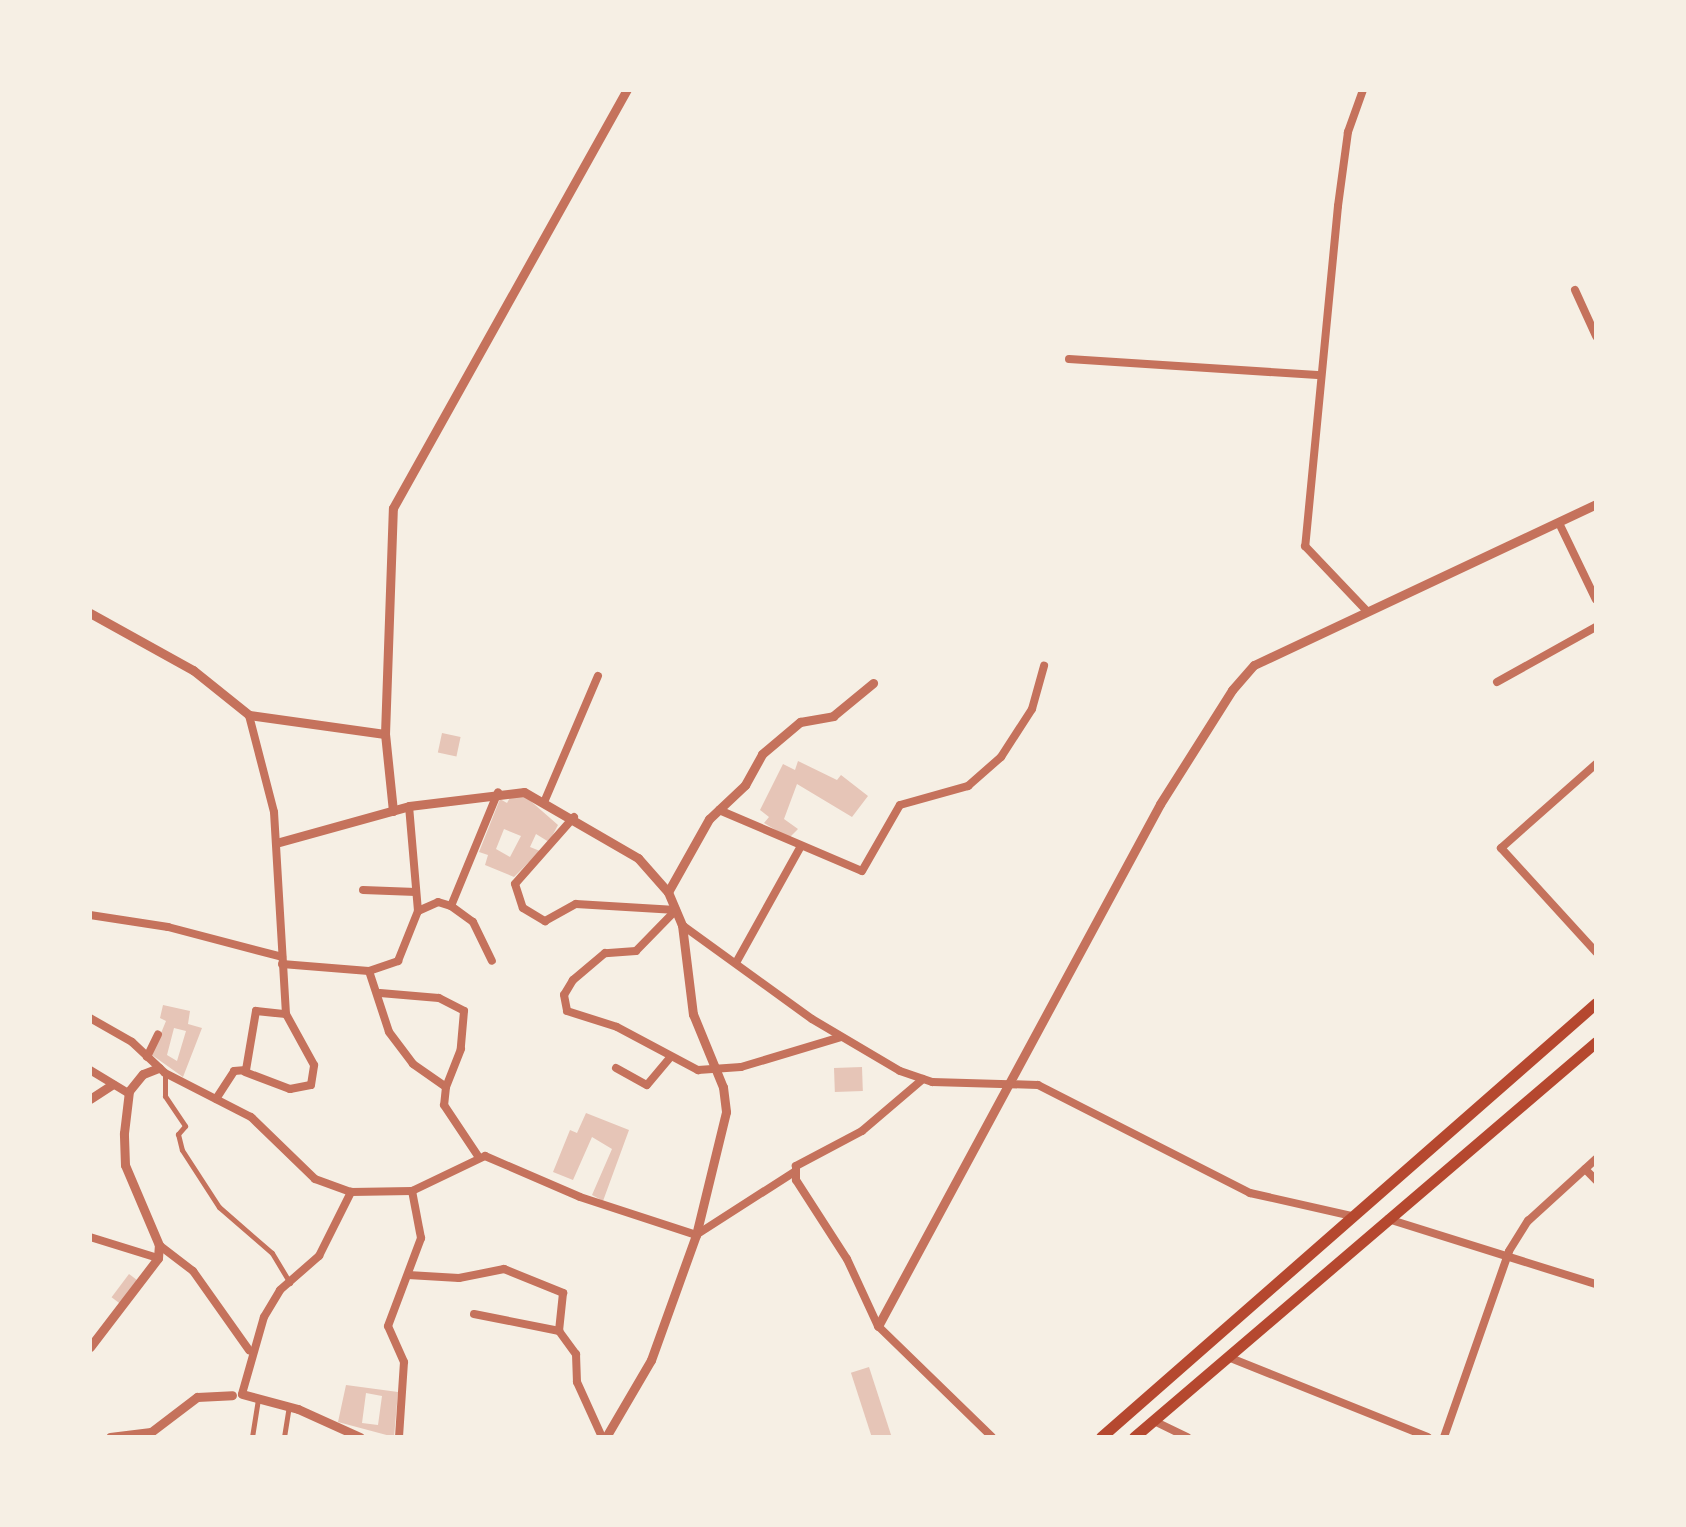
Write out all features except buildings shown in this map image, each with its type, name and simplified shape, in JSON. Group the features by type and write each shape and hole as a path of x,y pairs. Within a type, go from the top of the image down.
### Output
{"main road":[{"path":"1101,1437 1596,1003"},
{"path":"1134,1437 1224,1355 1596,1042"}],"street":[{"path":"392,812 386,734 393,508 627,90"},
{"path":"1363,90 1348,132 1317,375 1305,546 1367,611"},
{"path":"1575,290 1596,336"},
{"path":"1070,359 1317,375"},
{"path":"878,1326 1160,804 1232,690 1254,665 1596,504"},
{"path":"1559,523 1596,600"},
{"path":"90,613 194,670 249,715 386,734"},
{"path":"90,625 101,620"},
{"path":"1497,682 1596,628"},
{"path":"718,810 800,848 862,871 900,806 968,786 1000,757 1032,709 1044,666"},
{"path":"544,800 598,676"},
{"path":"668,892 718,810 745,785 762,754 800,722 832,716 873,684"},
{"path":"216,1099 234,1071 290,1089 311,1085 314,1066 286,1014 276,843 264,759 249,715"},
{"path":"1596,764 1501,848 1596,952"},
{"path":"276,843 410,806 498,792 544,800 657,872 682,924 693,1014 726,1112 696,1235 652,1360 604,1437"},
{"path":"451,906 498,792"},
{"path":"90,916 168,927 282,961 369,971 398,961 418,911 410,806"},
{"path":"574,817 516,884 523,908 546,921 576,904 676,910"},
{"path":"737,961 800,848"},
{"path":"363,890 416,892"},
{"path":"418,911 438,902 451,906 473,922 492,961"},
{"path":"676,910 636,952 605,952 573,980 563,1004 669,1060 715,1070 841,1037"},
{"path":"682,924 841,1037 923,1078 980,1086 1012,1080 1038,1085 1250,1193 1352,1216"},
{"path":"369,971 380,993 389,1032 413,1064 446,1087"},
{"path":"380,993 439,998 464,1010 461,1049 446,1087 444,1106 478,1156 696,1235"},
{"path":"245,1072 256,1010 286,1014"},
{"path":"90,1018 162,1071 272,1132 315,1179 351,1192 412,1191 478,1156"},
{"path":"146,1058 158,1034"},
{"path":"616,1068 630,1081 647,1084 669,1060"},
{"path":"90,1070 128,1093"},
{"path":"90,1347 158,1258 159,1244 125,1164 128,1093 142,1074 162,1071"},
{"path":"162,1071 165,1096 185,1126 178,1134 182,1150 219,1207 272,1252 290,1283"},
{"path":"696,1235 862,1131 923,1078"},
{"path":"90,1099 113,1084"},
{"path":"1444,1437 1508,1251 1528,1221 1596,1159"},
{"path":"1584,1169 1596,1180"},
{"path":"794,1172 848,1259 878,1326 992,1437"},
{"path":"399,1437 404,1362 388,1326 421,1238 412,1191"},
{"path":"237,1394 249,1350 290,1283 318,1256 351,1192"},
{"path":"1388,1219 1508,1251 1596,1284"},
{"path":"90,1237 158,1258"},
{"path":"159,1244 193,1270 249,1350"},
{"path":"408,1275 458,1278 511,1271 563,1293 560,1331 576,1354 577,1382 604,1437"},
{"path":"474,1314 560,1331"},
{"path":"1224,1355 1428,1437"},
{"path":"110,1437 151,1434 197,1397 237,1394 288,1406 360,1437"},
{"path":"252,1437 258,1398"},
{"path":"284,1437 288,1406"},
{"path":"1154,1421 1187,1437"}]}
